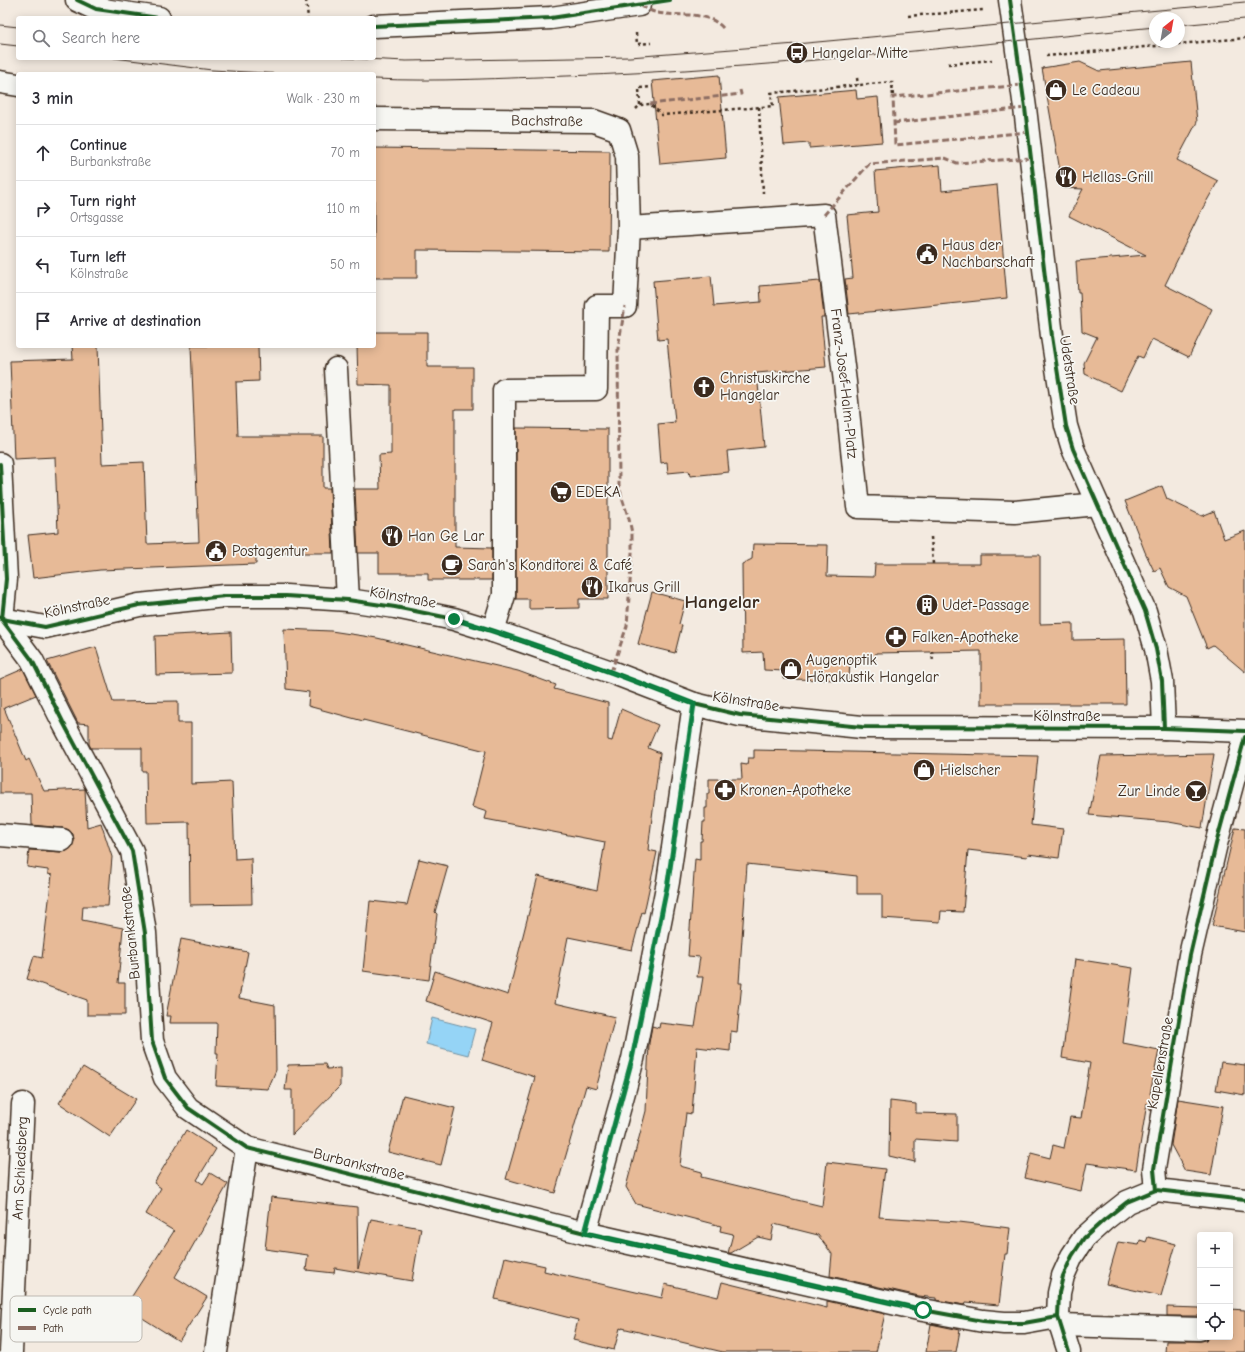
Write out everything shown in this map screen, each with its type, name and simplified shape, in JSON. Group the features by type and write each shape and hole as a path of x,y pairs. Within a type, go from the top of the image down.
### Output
{"street":[{"path":"77,0 96,10 143,16"},
{"name":"Udetstraße","path":"1010,0 1052,336 1066,426 1073,449 1145,611 1156,649 1162,682 1164,728"},
{"path":"376,26 551,18 639,5"},
{"path":"0,82 16,85"},
{"name":"Bachstraße","path":"376,119 594,121 619,130 627,156 629,228"},
{"name":"Franz-Josef-Halm-Platz","path":"629,228 824,215 845,382 858,507 1015,512 1097,504"},
{"path":"493,631 504,595 504,390 596,389 597,306 625,306 629,228"},
{"path":"336,369 348,600"},
{"path":"0,464 6,579 1,619"},
{"name":"Kölnstraße","path":"1,619 45,628 112,610 139,605 225,596 286,596 348,600 446,617 493,631 611,672 694,704 740,715 862,727 1164,728 1245,731"},
{"name":"Burbankstraße","path":"1,619 32,660 63,722 132,851 145,933 152,1041 165,1078 188,1108 247,1148 585,1233 915,1308 983,1321 1004,1323 1059,1321 1197,1329"},
{"path":"585,1233 634,1052 668,882 694,704"},
{"name":"Kapellenstraße","path":"1156,1190 1154,1169 1190,955 1216,844 1245,737"},
{"path":"0,835 62,840"},
{"name":"Am Schiedsberg","path":"14,1296 23,1104"},
{"path":"216,1352 247,1148"},
{"path":"1069,1352 1059,1321 1059,1293 1063,1276 1072,1256 1084,1238 1104,1220 1128,1202 1156,1190 1245,1200"},
{"name":"Am Schiedsberg","path":"11,1342 11,1352"}],"path":[{"path":"306,0 308,16"},
{"path":"908,16 976,11"},
{"path":"636,29 637,44 651,43"},
{"path":"1018,58 1245,38"},
{"path":"948,64 978,62"},
{"path":"857,78 858,85"},
{"path":"652,87 640,88 640,105 650,104 662,115 773,106 771,93 892,82 893,97"},
{"path":"759,107 765,220"},
{"path":"932,651 933,662"}],"water":[{"path":"432,1018 475,1029 468,1055 426,1044"}],"building":[{"path":"1080,62 1099,71 1191,62 1197,122 1177,160 1218,181 1200,213 1165,285 1212,309 1189,357 1152,339 1143,358 1138,356 1121,391 1085,374 1084,363 1097,337 1082,331 1080,292 1078,292 1076,261 1146,255 1069,216 1083,189 1063,188 1042,68"},
{"path":"719,75 726,158 660,164 652,81"},
{"path":"856,90 857,99 878,97 882,142 809,148 809,143 784,145 779,97"},
{"path":"376,148 610,151 609,252 417,250 417,278 376,278"},
{"name":"Haus der Nachbarschaft","path":"940,165 942,191 997,185 1007,298 849,314 845,279 853,278 847,215 878,212 875,171"},
{"name":"Christuskirche Hangelar","path":"711,276 714,306 761,302 760,286 820,281 824,317 821,317 826,367 757,373 764,447 727,451 729,472 690,476 689,471 668,473 667,462 661,463 658,424 675,422 667,339 658,340 653,281"},
{"path":"376,332 427,332 427,367 473,367 473,409 455,409 455,547 492,548 492,580 428,580 428,573 379,573 379,553 358,553 355,489 380,489 379,455 391,454 391,385 358,384 357,348 376,348"},
{"path":"72,348 98,348 102,464 144,462 147,544 199,542 191,348 258,348 259,381 236,382 238,436 323,436 323,488 330,488 333,553 256,553 256,564 100,570 33,578 28,535 58,532 55,457 14,459 10,361 73,359"},
{"name":"EDEKA","path":"516,428 608,429 608,599 579,599 579,608 529,609 529,599 516,599"},
{"path":"1162,486 1167,499 1202,516 1214,511 1224,539 1245,531 1245,672 1213,645 1207,648 1186,596 1169,587 1160,568 1154,571 1145,552 1125,501"},
{"path":"753,544 828,545 827,576 874,577 875,564 980,564 980,555 1040,555 1040,624 1073,623 1073,640 1125,639 1126,704 981,704 981,651 876,653 875,660 850,659 849,680 783,679 784,671 764,670 763,652 743,653 742,564 752,559"},
{"path":"652,592 685,601 679,624 682,625 675,653 638,644"},
{"path":"284,629 331,631 377,638 518,671 556,685 554,689 608,703 608,740 612,741 621,709 658,725 648,748 660,753 648,850 657,852 644,913 642,912 632,950 568,937 555,1003 615,1017 596,1089 586,1086 555,1193 506,1179 535,1077 482,1060 493,1023 426,1001 435,971 508,995 538,876 597,890 605,842 485,819 487,812 472,807 486,751 308,706 309,692 286,689"},
{"path":"231,632 232,673 156,675 155,636"},
{"path":"96,647 113,702 178,701 178,723 191,723 191,784 232,782 235,859 251,858 252,904 190,905 189,822 147,823 146,771 142,771 142,748 91,748 89,744 89,724 78,723 47,661"},
{"path":"23,669 36,695 4,708 26,761 29,759 44,791 85,789 87,827 101,823 112,857 108,906 83,906 82,920 123,928 118,983 125,983 125,1015 87,1015 87,1000 27,979 34,956 42,958 52,875 48,874 48,870 27,867 29,850 67,851 72,847 74,841 73,834 69,830 32,825 31,793 0,793 0,679"},
{"path":"754,750 1038,756 1031,825 1063,829 1059,858 1028,854 1027,857 968,850 963,912 941,911 940,922 882,918 882,894 857,894 857,876 747,864 739,983 742,983 737,1032 731,1031 730,1051 697,1047 692,1114 686,1113 680,1166 702,1172 701,1177 822,1206 827,1162 885,1169 879,1217 959,1222 1010,1228 1007,1254 1005,1254 999,1305 966,1302 965,1305 936,1300 936,1298 919,1296 830,1276 832,1254 818,1235 774,1224 771,1240 758,1237 731,1253 728,1253 733,1234 720,1231 721,1226 636,1204 626,1187 646,1111 649,1043 652,1026 659,1028 660,1023 695,1027 703,977 697,977 700,957 688,956 695,859 700,860 700,841 702,841 703,822 705,822 707,794 709,794 709,779 742,779 741,764 747,765 748,758 754,758"},
{"path":"1214,754 1202,828 1169,822 1089,815 1101,756"},
{"path":"1235,828 1245,829 1245,932 1212,926"},
{"path":"419,859 448,866 435,912 437,914 429,980 363,971 370,901 407,905"},
{"path":"181,939 248,952 239,998 275,1005 276,1070 268,1089 216,1086 218,1053 216,1053 217,1023 170,1023 171,1016 166,1016"},
{"path":"1075,959 1133,968 1123,1043 1159,1050 1150,1094 1154,1095 1151,1111 1147,1103 1136,1170 1087,1163 1081,1191 1025,1178 1031,1153 1050,1158 1053,1145 1064,1148 1070,1117 1081,1118 1090,1063 1062,1058"},
{"path":"1221,1062 1245,1065 1245,1095 1216,1090"},
{"path":"325,1064 327,1069 340,1068 340,1086 292,1135 292,1090 285,1090 288,1065"},
{"path":"83,1067 136,1099 110,1137 59,1103"},
{"path":"403,1095 455,1108 441,1165 388,1152"},
{"path":"1178,1099 1223,1106 1211,1175 1185,1171 1171,1145"},
{"path":"890,1101 916,1104 916,1113 957,1114 957,1142 915,1139 915,1162 889,1156"},
{"path":"186,1130 216,1149 197,1180 203,1184 210,1173 228,1184 175,1277 207,1297 179,1341 142,1318 142,1296 132,1296 174,1231 146,1214 161,1188 154,1183"},
{"path":"271,1197 357,1207 358,1269 371,1219 421,1228 412,1281 335,1268 334,1273 306,1270 308,1255 265,1249"},
{"path":"1148,1237 1176,1244 1161,1296 1106,1284 1118,1242 1139,1245 1140,1240 1146,1242"},
{"path":"505,1257 545,1266 544,1271 662,1298 665,1284 718,1297 722,1282 827,1308 827,1301 885,1314 876,1352 723,1352 622,1328 620,1328 614,1350 573,1340 578,1320 495,1299"},
{"path":"1167,1307 1197,1308 1197,1316 1167,1316"},
{"path":"1233,1309 1245,1310 1245,1352 1165,1352 1166,1341 1233,1340"},
{"path":"931,1324 960,1330 956,1352 926,1352"}],"tram line":[{"path":"376,60 406,61 630,57 796,44 1245,2"},
{"path":"1185,24 1245,19"},
{"path":"0,25 16,27"},
{"path":"376,79 494,79 640,73 861,56 1149,28"},
{"path":"0,44 16,46"},
{"path":"130,60 212,70 248,72"}],"marked path":[{"path":"641,6 658,13 701,16 716,22 723,28"},
{"path":"1022,85 893,97 895,145 1028,132"},
{"path":"650,104 741,94 740,90"},
{"path":"894,123 1025,108"},
{"path":"824,215 869,164 945,158 957,163 1031,158"},
{"path":"611,672 627,626 632,553 632,533 619,485 618,348 625,306"}],"cycle path":[{"path":"77,0 96,9 145,16"},
{"path":"376,26 551,18 670,0"},
{"path":"1010,0 1025,108 1052,336 1066,426 1073,449 1145,611 1156,649 1162,681 1164,728"},
{"path":"0,464 6,579 2,619"},
{"path":"2,619 45,627 139,605 225,596 286,596 348,600 395,607 454,619 611,672 694,704 740,715 862,727 1164,728 1245,731"},
{"path":"0,617 32,660 63,722 132,851 145,933 152,1041 165,1078 188,1108 247,1148 585,1233 923,1310 983,1321 1004,1323 1024,1323 1058,1317"},
{"path":"1156,1190 1154,1169 1190,955 1216,844 1245,737"},
{"path":"1156,1190 1245,1200"},
{"path":"1069,1352 1058,1317 1059,1293 1063,1276 1072,1256 1084,1238 1104,1220 1127,1202 1156,1190"}],"place":[{"name":"Hangelar Mitte","path":"797,53"},
{"name":"Le Cadeau","path":"1056,90"},
{"name":"Hellas-Grill","path":"1066,177"},
{"name":"Haus der Nachbarschaft","path":"927,254"},
{"name":"Christuskirche Hangelar","path":"704,387"},
{"name":"EDEKA","path":"561,492"},
{"name":"Han Ge Lar","path":"392,536"},
{"name":"Postagentur","path":"216,551"},
{"name":"Sarah's Konditorei & Café","path":"452,565"},
{"name":"Ikarus Grill","path":"592,587"},
{"name":"Udet-Passage","path":"927,605"},
{"name":"Falken-Apotheke","path":"896,637"},
{"name":"Augenoptik Hörakustik Hangelar","path":"791,669"},
{"name":"Hielscher","path":"924,770"},
{"name":"Kronen-Apotheke","path":"725,790"},
{"name":"Zur Linde","path":"1196,791"}],"district":[{"name":"Hangelar","path":"722,601"}],"route":[{"path":"454,619 611,672 694,704 668,882 632,1059 585,1233 923,1310"}]}
